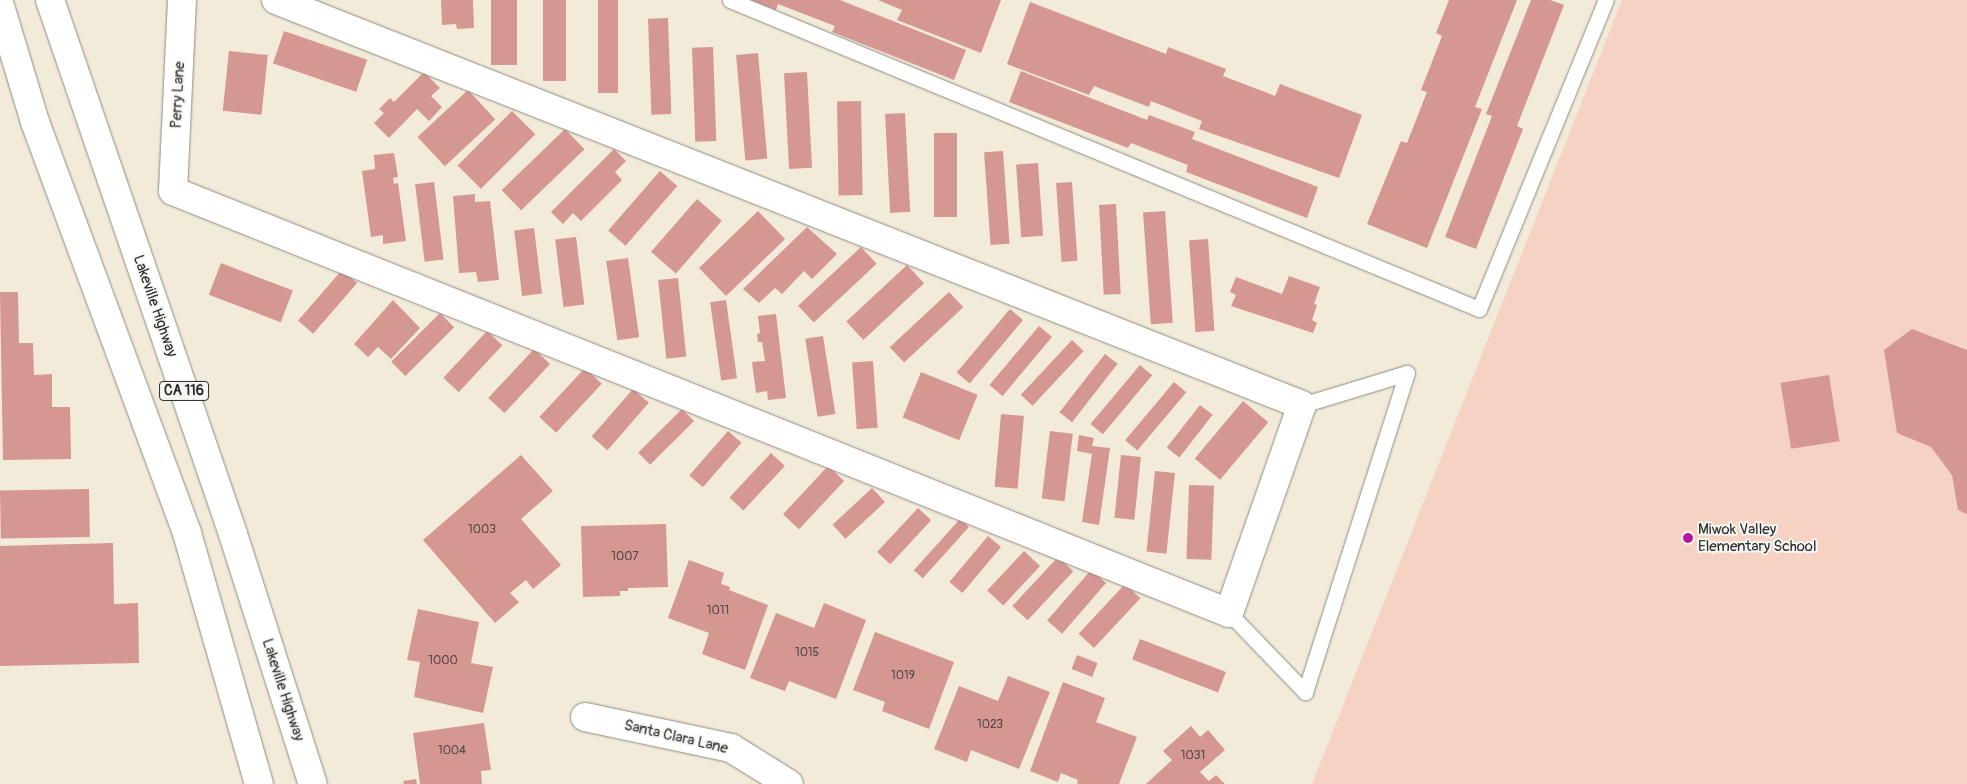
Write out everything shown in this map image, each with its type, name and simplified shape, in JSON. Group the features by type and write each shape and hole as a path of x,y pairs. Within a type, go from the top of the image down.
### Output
{"street":[{"name":"Lakeville Highway","path":"50,0 233,534 313,784"},
{"name":"Perry Lane","path":"182,0 173,191 1229,613"},
{"path":"276,0 1302,405 1229,613"},
{"name":"CA 116","path":"0,6 35,122 187,533 259,784"},
{"name":"Santa Clara Lane","path":"585,717 731,748 789,784"}],"lane":[{"path":"730,0 1479,309 1606,0"},
{"path":"1229,613 1305,692 1407,373 1302,405"}],"shaded area":[{"name":"Miwok Valley Elementary School","path":"1622,0 1967,0 1967,784 1312,784"}],"building":[{"path":"441,0 473,0 474,28 457,29 456,24 442,25"},
{"path":"491,0 517,0 517,65 491,65"},
{"path":"543,0 566,0 566,81 543,81"},
{"path":"598,0 618,0 618,93 598,93"},
{"path":"751,0 840,0 966,50 954,80 832,32 835,26 778,4 776,10"},
{"path":"878,0 1001,0 981,53 897,20 902,10"},
{"path":"1449,0 1517,0 1475,107 1482,109 1427,248 1367,224 1401,141 1407,143 1427,92 1421,90 1442,36 1436,33"},
{"path":"1531,0 1550,0 1564,5 1517,126 1523,129 1476,249 1445,237 1492,116 1486,114"},
{"path":"1030,2 1166,54 1168,47 1226,69 1223,76 1275,96 1280,84 1362,115 1339,178 1199,129 1202,121 1151,101 1149,107 1094,86 1089,95 1007,64"},
{"path":"668,18 671,114 651,115 648,19"},
{"path":"284,31 367,60 356,92 273,63"},
{"path":"713,47 716,141 695,142 692,48"},
{"path":"229,51 268,55 262,115 223,111"},
{"path":"758,53 767,159 745,161 736,55"},
{"path":"1021,71 1147,120 1149,115 1195,132 1192,139 1318,187 1307,218 1186,172 1188,165 1131,143 1128,148 1009,102"},
{"path":"424,72 440,88 431,96 442,107 429,121 417,109 389,138 374,123 384,113 379,109 390,98 394,102"},
{"path":"807,72 812,168 789,169 784,73"},
{"path":"468,90 495,119 445,166 418,137"},
{"path":"837,101 861,101 863,195 839,195"},
{"path":"512,111 535,134 481,189 458,165"},
{"path":"905,113 910,212 890,213 885,114"},
{"path":"565,129 584,149 521,210 502,190"},
{"path":"934,133 957,133 957,217 934,217"},
{"path":"614,149 626,161 615,172 622,180 581,221 573,213 563,224 551,212"},
{"path":"1003,151 1009,244 991,245 984,152"},
{"path":"394,153 398,177 393,178 394,184 398,183 406,241 383,244 383,235 371,237 362,171 375,169 374,155"},
{"path":"1038,163 1043,236 1021,237 1016,165"},
{"path":"660,171 677,186 626,246 608,231"},
{"path":"434,182 444,259 425,262 415,184"},
{"path":"1072,182 1078,261 1062,262 1056,183"},
{"path":"475,194 475,202 490,201 499,280 478,282 476,272 459,273 453,196"},
{"path":"697,199 722,221 676,273 651,252"},
{"path":"1116,204 1121,294 1104,295 1099,205"},
{"path":"758,211 785,239 726,296 699,268"},
{"path":"1165,211 1173,323 1151,324 1143,213"},
{"path":"807,227 837,254 812,279 804,271 782,294 775,288 759,303 743,289"},
{"path":"534,228 542,294 522,296 514,230"},
{"path":"576,237 584,304 563,307 555,240"},
{"path":"1208,239 1214,331 1195,332 1189,240"},
{"path":"861,247 877,264 814,322 798,306"},
{"path":"628,258 639,337 617,340 606,261"},
{"path":"221,263 293,291 281,322 209,295"},
{"path":"907,265 924,283 863,340 846,322"},
{"path":"342,270 357,283 313,334 298,321"},
{"path":"1289,276 1320,287 1314,304 1317,305 1312,320 1317,323 1313,333 1231,306 1236,295 1230,292 1236,277 1282,294"},
{"path":"678,278 686,357 666,359 658,280"},
{"path":"0,292 18,292 19,343 33,343 34,375 52,374 52,407 70,407 71,459 3,460"},
{"path":"949,292 963,307 904,363 890,347"},
{"path":"393,300 420,328 391,359 378,347 368,357 354,344"},
{"path":"726,300 737,378 721,380 710,302"},
{"path":"1010,309 1023,320 970,384 957,373"},
{"path":"440,313 454,327 405,376 391,362"},
{"path":"776,314 786,398 768,400 767,391 756,393 752,362 765,361 762,342 758,342 757,334 760,333 758,316"},
{"path":"1039,326 1052,337 1003,396 990,385"},
{"path":"1912,329 1967,350 1967,514 1958,510 1952,475 1931,447 1897,433 1884,350"},
{"path":"487,331 502,345 459,392 443,378"},
{"path":"823,336 835,414 818,417 805,339"},
{"path":"1072,340 1084,351 1033,406 1021,395"},
{"path":"534,349 550,364 504,413 488,398"},
{"path":"1105,354 1118,364 1072,422 1059,412"},
{"path":"873,361 878,428 857,429 852,362"},
{"path":"1140,365 1152,375 1103,434 1091,424"},
{"path":"585,368 602,384 556,433 539,417"},
{"path":"921,372 978,395 959,440 903,417"},
{"path":"1829,375 1839,441 1791,449 1781,383"},
{"path":"1174,382 1186,392 1137,451 1125,440"},
{"path":"633,389 649,403 608,450 592,437"},
{"path":"1243,401 1268,422 1220,480 1195,458"},
{"path":"1200,405 1213,415 1179,457 1167,448"},
{"path":"682,409 694,421 650,465 638,453"},
{"path":"1001,414 1024,416 1018,489 995,487"},
{"path":"728,431 742,443 703,487 689,476"},
{"path":"1050,431 1073,434 1065,501 1042,498"},
{"path":"1079,435 1094,438 1092,446 1110,448 1099,525 1082,522 1092,454 1077,451"},
{"path":"771,453 785,466 743,511 729,498"},
{"path":"521,455 553,491 521,519 561,565 533,589 526,580 510,593 519,602 495,623 423,540"},
{"path":"1121,455 1141,457 1134,520 1114,518"},
{"path":"828,466 844,481 799,529 783,514"},
{"path":"1155,471 1175,473 1166,554 1147,552"},
{"path":"1189,485 1214,486 1211,560 1186,559"},
{"path":"872,488 885,502 845,539 833,525"},
{"path":"89,489 90,537 1,539 0,491"},
{"path":"918,508 931,520 890,564 877,552"},
{"path":"960,519 969,527 923,578 914,570"},
{"path":"666,524 668,587 628,588 628,591 620,591 620,596 583,597 581,526"},
{"path":"988,536 1001,547 962,593 949,582"},
{"path":"113,543 114,604 138,603 139,663 0,666 0,546"},
{"path":"1024,551 1040,566 1003,605 987,590"},
{"path":"1058,557 1073,571 1028,620 1012,606"},
{"path":"689,560 724,573 721,584 730,587 729,590 768,605 745,670 702,654 709,633 668,618"},
{"path":"1091,570 1106,583 1062,634 1047,621"},
{"path":"1125,584 1140,598 1094,648 1079,634"},
{"path":"824,603 866,620 836,699 789,681 785,691 750,678 776,613 814,628"},
{"path":"418,609 479,622 471,663 493,667 483,713 414,697 420,662 407,660"},
{"path":"875,632 954,662 929,729 882,711 885,702 853,690"},
{"path":"1140,639 1226,672 1218,693 1132,660"},
{"path":"1077,655 1098,663 1092,677 1072,669"},
{"path":"1008,676 1050,692 1019,769 971,750 967,762 934,749 959,686 998,701"},
{"path":"1063,682 1105,698 1096,722 1137,737 1119,784 1077,784 1078,780 1061,773 1058,782 1030,771"},
{"path":"484,723 491,770 481,771 482,784 420,784 413,733"},
{"path":"1191,726 1200,737 1208,730 1225,750 1200,772 1209,781 1216,775 1225,784 1146,784 1172,760 1163,751"},
{"path":"416,779 417,784 404,784 403,781"}],"place":[{"name":"Miwok Valley Elementary School","path":"1688,538"}]}
